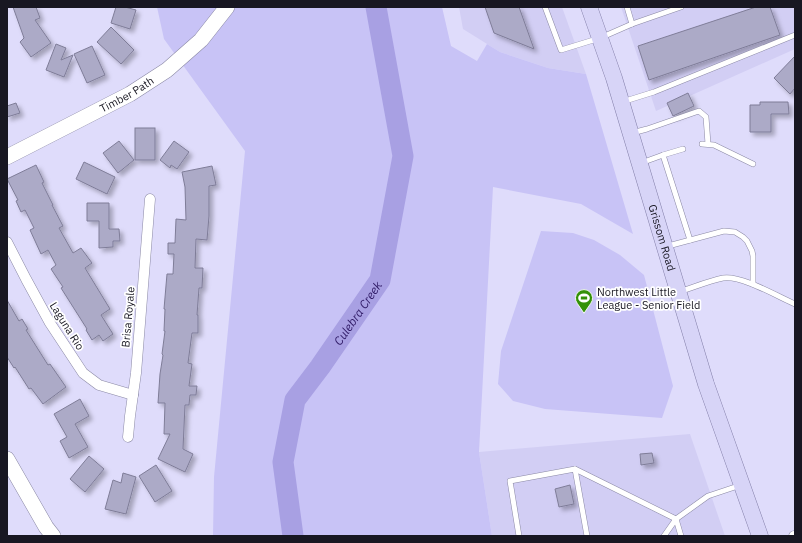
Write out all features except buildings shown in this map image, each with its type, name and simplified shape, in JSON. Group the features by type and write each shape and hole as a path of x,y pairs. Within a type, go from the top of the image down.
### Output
{"main road":[{"name":"Grissom Road","path":"589,7 614,78 706,384 760,536"}],"street":[{"name":"Timber Path","path":"7,157 130,94 167,70 201,40 227,7"},
{"name":"Brisa Royale","path":"128,437 136,373 150,199"},
{"name":"Laguna Rio","path":"7,242 50,323 83,373 99,385 132,396"},
{"path":"7,460 49,533"}],"lane":[{"path":"545,7 561,50 600,38 632,24 681,7"},
{"path":"627,7 632,24"},
{"path":"621,102 654,92 795,35"},
{"path":"631,134 699,111 706,117 708,144"},
{"path":"702,144 714,145 753,164"},
{"path":"640,163 683,149"},
{"path":"663,155 690,240"},
{"path":"665,247 724,231 735,232 743,237 750,246 753,256 753,284"},
{"path":"678,292 724,278 738,278 795,304"},
{"path":"575,469 587,536"},
{"path":"519,536 510,481 575,469 676,519 681,536"},
{"path":"664,536 676,519 708,496 742,485"}],"shaded area":[{"path":"157,7 442,7 451,46 477,61 487,44 500,52 548,68 586,74 633,234 581,204 493,187 479,452 492,536 213,536 214,477 245,151 164,39"},
{"path":"459,7 562,7 586,74 548,68 500,52 463,29"},
{"path":"621,7 795,7 795,49 656,111"},
{"name":"Northwest Little League - Senior Field","path":"541,231 573,233 594,240 620,255 644,275 673,386 662,418 545,409 513,401 498,384 501,351"},
{"path":"690,434 725,536 492,536 479,452"}],"waterway":[{"name":"Culebra Creek","path":"293,536 283,462 295,400 320,367 380,280 403,156 376,7"}],"place":[{"name":"Northwest Little League - Senior Field","path":"584,313"}]}
